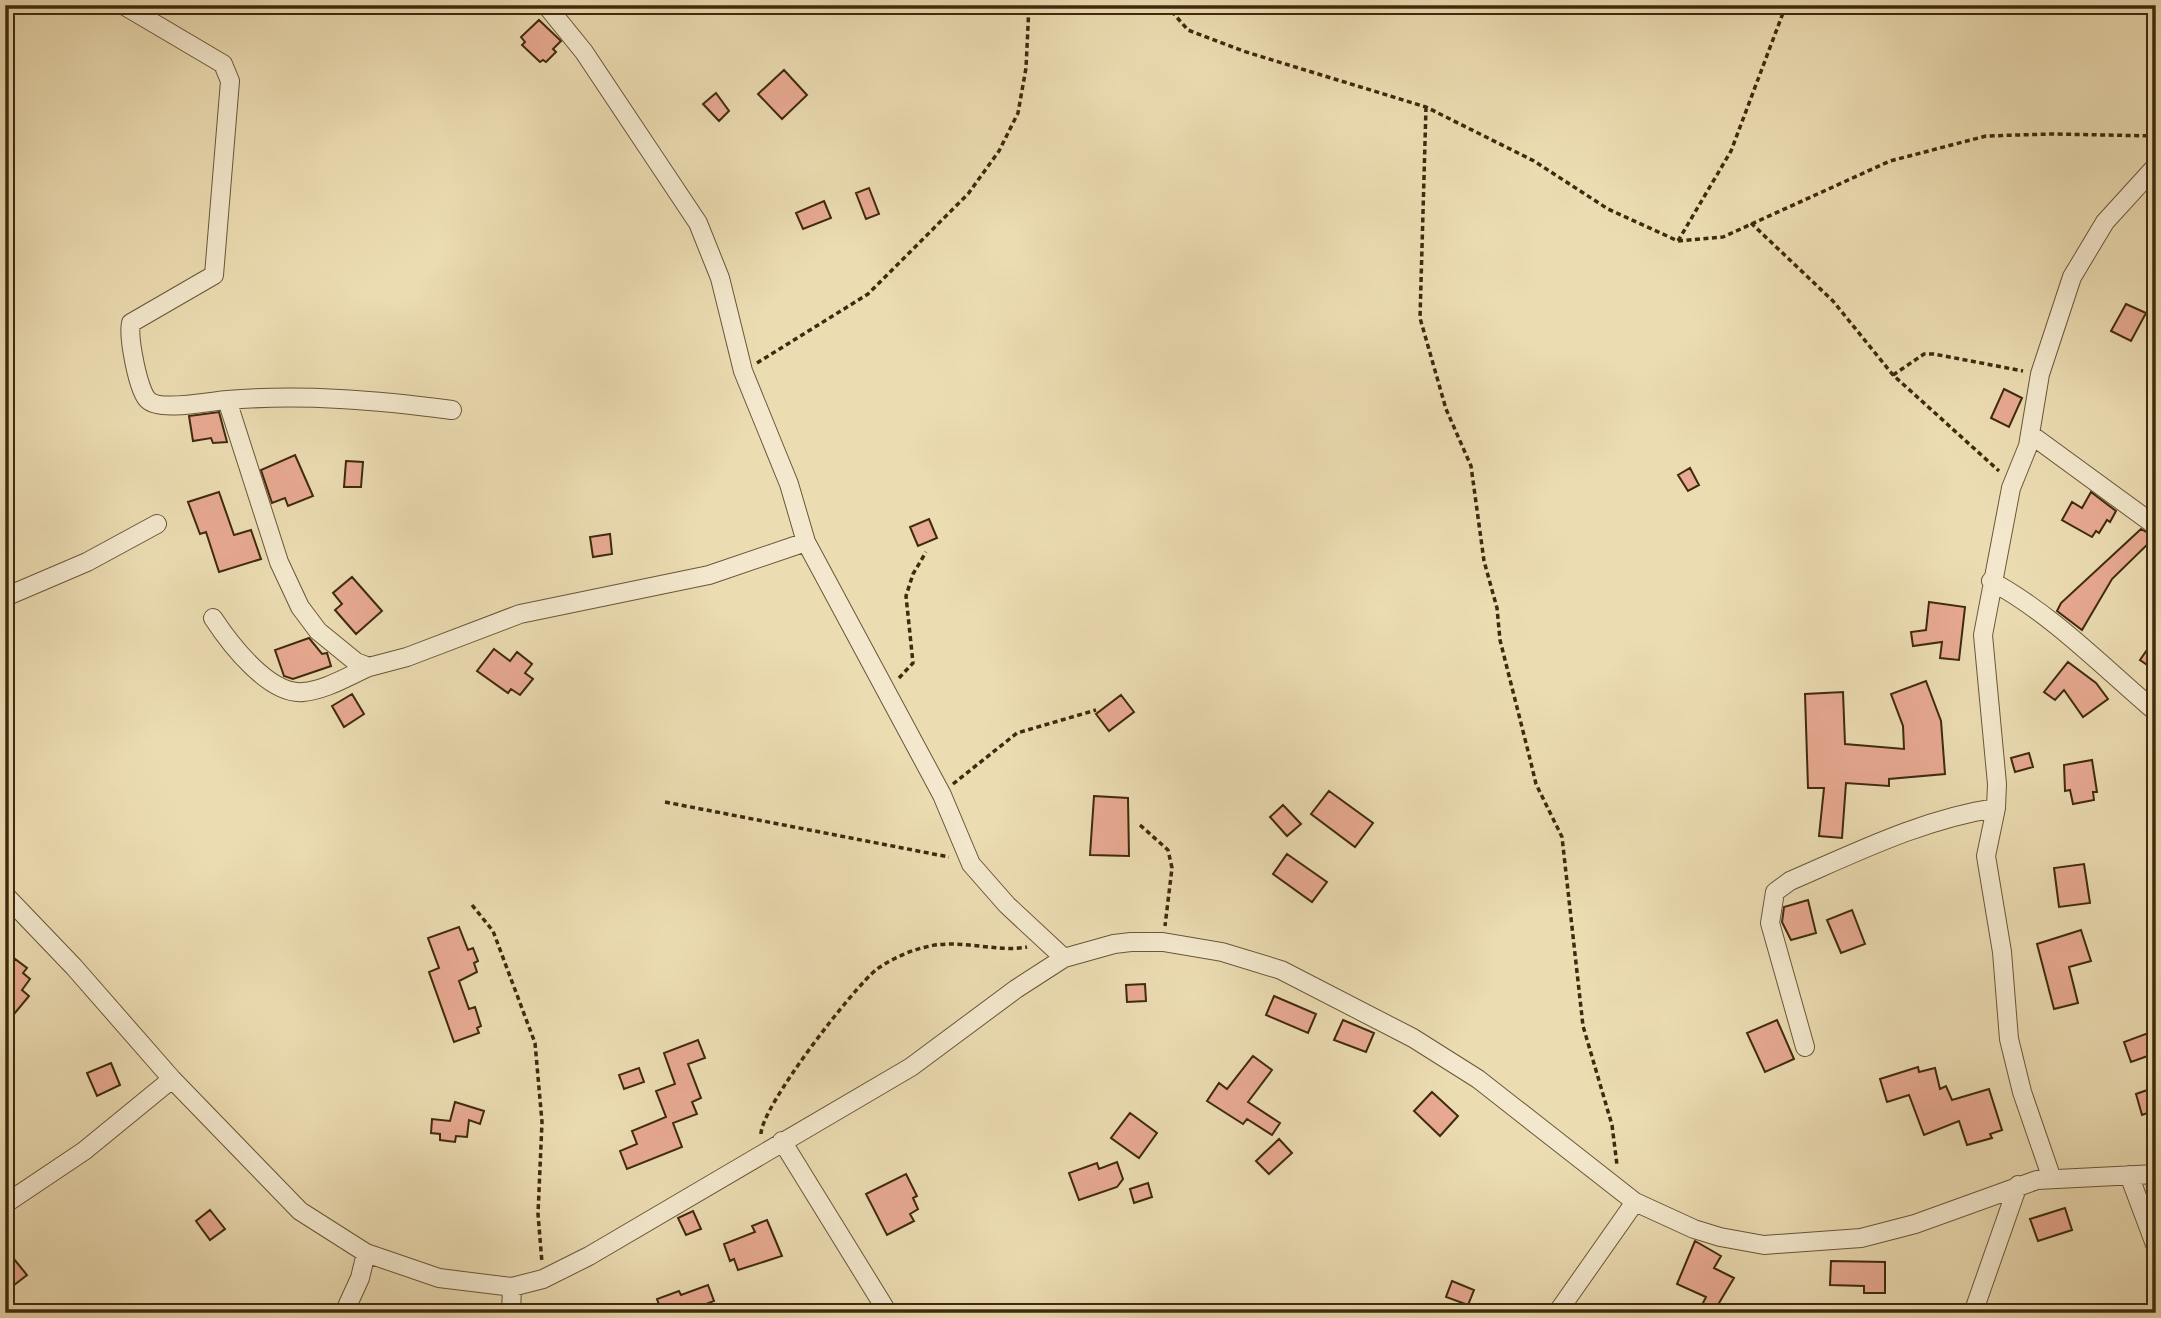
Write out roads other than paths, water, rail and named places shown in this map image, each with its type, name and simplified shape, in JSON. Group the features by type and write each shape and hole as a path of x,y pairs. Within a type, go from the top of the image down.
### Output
{"street":[{"path":"123,5 223,64 230,81 214,275 136,318 130,330 137,371 149,402 181,405 228,400 367,399 452,410"},
{"path":"546,5 584,52 698,223 720,278 743,372 789,484 806,542 942,795 971,864 1007,905 1065,958"},
{"path":"2052,1179 2022,1092 2009,1040 2002,953 1986,856 1996,808 1995,756 1983,662 1983,635 1991,581 2011,488 2030,434 2040,374 2073,277 2105,222 2156,166"},
{"path":"228,400 279,562 300,607 318,631 356,662 369,667"},
{"path":"2030,434 2156,526"},
{"path":"5,597 87,562 157,524"},
{"path":"213,618 249,663 290,690 318,690 369,667 407,657 520,614 709,575 806,542"},
{"path":"1991,581 2015,594 2043,616 2156,712"},
{"path":"1805,1047 1770,923 1775,892 1790,881 1926,824 1959,814 1996,808"},
{"path":"5,895 74,967 172,1079 300,1211 366,1253 439,1278 512,1287 543,1279 649,1222 762,1152 911,1067 1016,989 1065,958 1114,944 1163,942 1222,952 1281,970 1413,1038 1478,1079 1628,1197 1694,1229 1720,1237 1764,1244 1861,1238 1915,1224 2018,1185 2052,1179 2156,1174"},
{"path":"5,1205 84,1151 172,1079"},
{"path":"782,1141 888,1313"},
{"path":"2129,1175 2156,1247"},
{"path":"1973,1313 2018,1185"},
{"path":"1557,1313 1628,1197"},
{"path":"344,1313 360,1278 366,1253"},
{"path":"511,1313 512,1287"}]}
